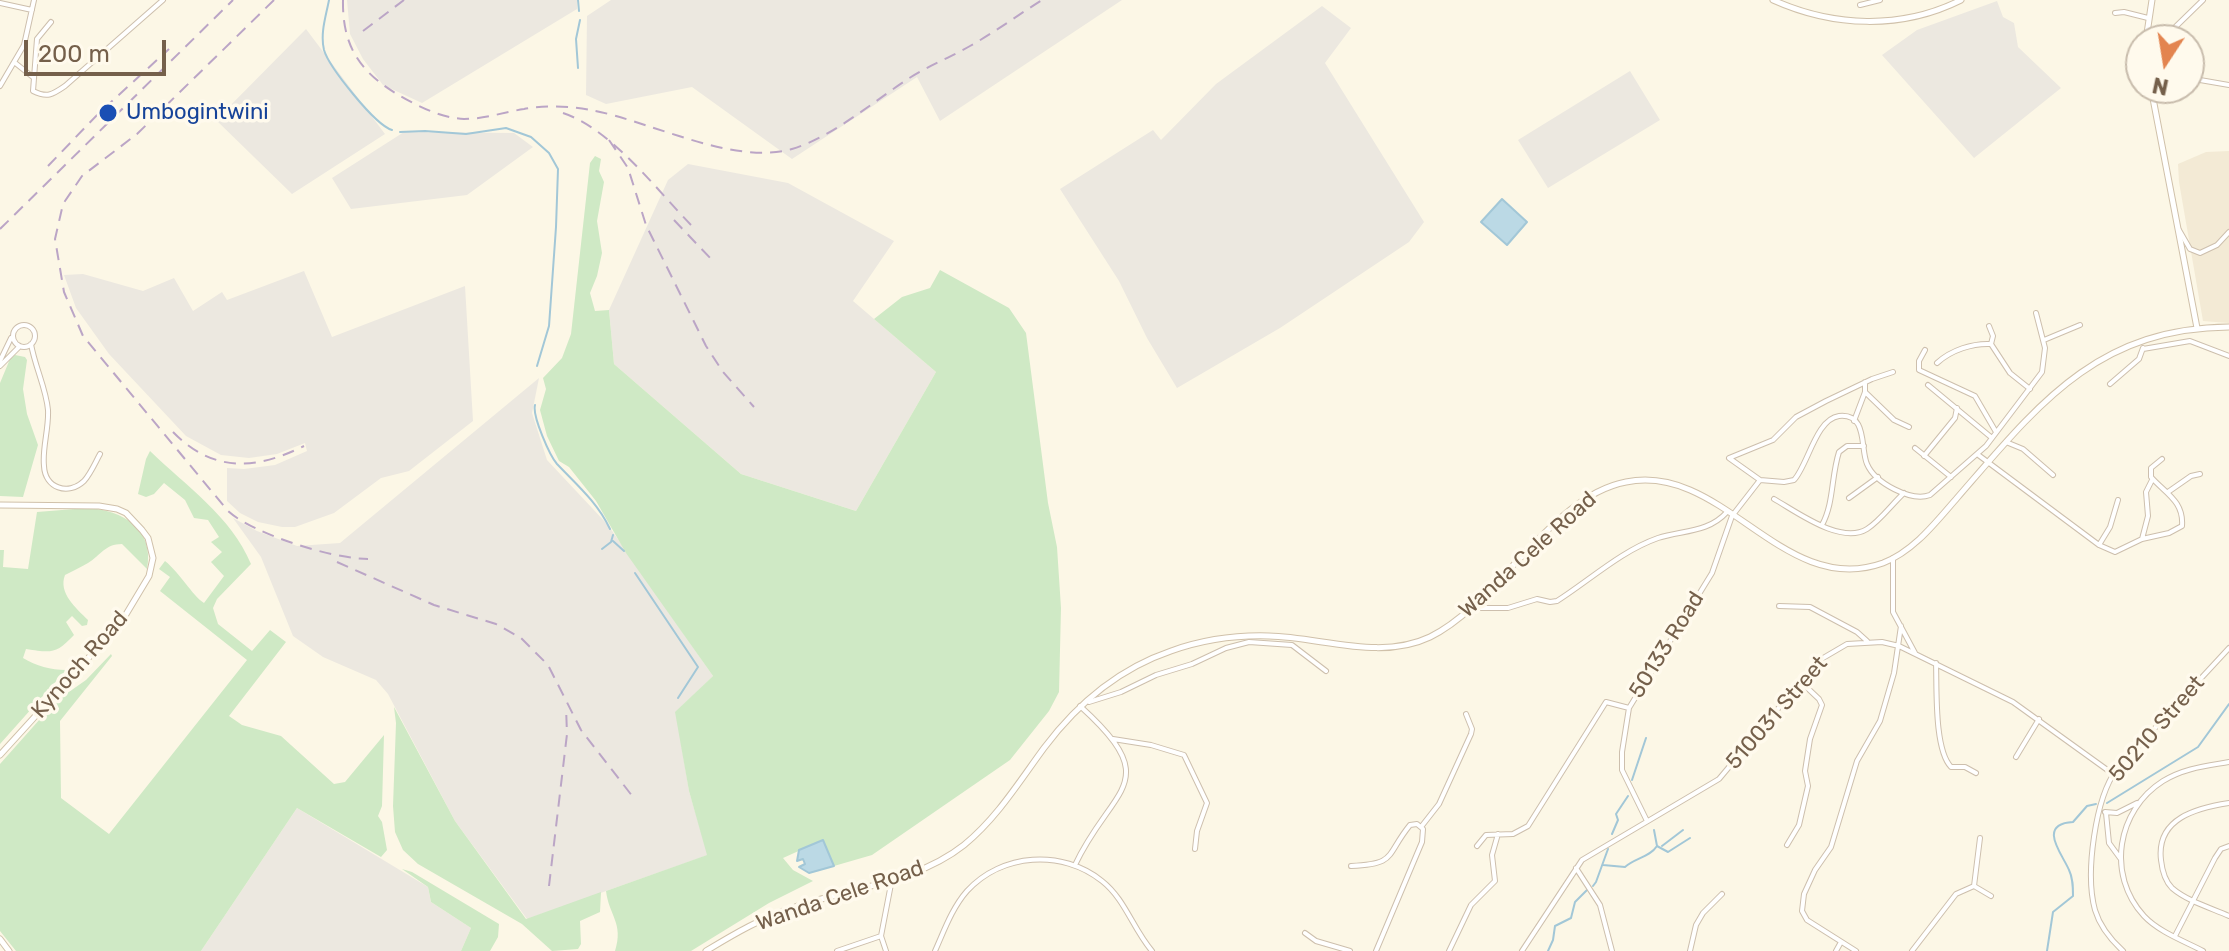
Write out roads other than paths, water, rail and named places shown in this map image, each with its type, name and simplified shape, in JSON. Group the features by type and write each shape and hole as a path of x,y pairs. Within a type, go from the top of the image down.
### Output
{"street":[{"path":"0,86 24,45 31,0"},
{"path":"51,22 37,39 33,91 45,96 52,95 163,0"},
{"path":"1773,0 1817,16 1864,23 1934,12 1961,0"},
{"path":"1860,5 1880,0"},
{"path":"2147,24 2152,0"},
{"path":"2178,24 2203,0"},
{"path":"0,3 30,10"},
{"path":"2115,13 2148,18"},
{"path":"14,62 34,78"},
{"path":"2205,81 2229,85"},
{"path":"2154,104 2197,328"},
{"path":"2178,229 2190,249 2200,253 2217,245 2229,232"},
{"path":"1893,372 1865,382 1796,417 1773,440 1734,454 1729,460 1760,480 1794,480 1815,439 1828,422 1840,416 1854,421 1862,432 1867,465 1878,477 1904,493 1916,497 1927,496 1992,438 2043,368 2044,340 2036,313"},
{"path":"2044,340 2080,325"},
{"path":"0,363 13,335 20,326 28,326 35,334 31,344 34,362 48,409 43,465 50,482 65,489 77,486 85,479 100,454"},
{"path":"1989,326 1993,336 1991,344 2010,373 2030,389"},
{"name":"Wanda Cele Road","path":"706,951 779,912 939,862 990,820 1050,740 1099,689 1136,666 1169,651 1200,642 1270,636 1377,647 1403,646 1435,635 1469,608 1593,493 1612,485 1643,479 1665,481 1693,492 1796,556 1817,565 1850,569 1875,565 1910,547 1927,531 2039,405 2068,381 2104,358 2197,328 2229,327"},
{"path":"13,335 15,342 34,362"},
{"path":"2110,384 2139,359 2143,345 2186,340 2229,356"},
{"path":"0,363 21,346 31,344"},
{"path":"1937,363 1945,356 1971,345 1991,344"},
{"path":"1925,350 1919,361 1920,372 1975,396 1996,432"},
{"path":"1854,421 1865,392 1865,382"},
{"path":"1928,385 1992,438"},
{"path":"1865,392 1894,420 1909,427"},
{"path":"1924,456 1955,418 1957,408"},
{"path":"2006,442 2023,449 2053,475"},
{"path":"1822,525 1831,504 1831,485 1839,452 1847,446 1864,446"},
{"path":"1915,448 1951,477"},
{"path":"1977,454 2099,545 2115,552 2182,526 2179,506 2168,492 2152,480"},
{"path":"2142,539 2148,516 2146,492 2152,480 2151,468 2162,459"},
{"path":"2168,492 2191,476 2200,474"},
{"path":"1849,498 1878,477"},
{"path":"1469,608 1508,608 1537,599 1554,602 1649,542 1709,526 1729,514 1760,480"},
{"path":"1774,499 1839,534 1860,532 1870,527 1904,493"},
{"path":"2099,545 2110,527 2118,500"},
{"name":"Kynoch Road","path":"0,505 117,509 126,513 148,538 153,558 149,576 122,621 0,755"},
{"name":"50133 Road","path":"1647,821 1621,767 1629,708 1712,573 1729,514"},
{"path":"1893,558 1893,612 1915,653"},
{"path":"1779,606 1810,607 1857,632 1867,641"},
{"path":"1856,951 1807,920 1801,904 1812,875 1834,838 1857,761 1880,721 1901,626"},
{"name":"510031 Street","path":"1522,951 1582,860 1719,779 1800,681 1830,652 1847,644 1867,641 1899,646 1936,662 1993,690 2039,719 2113,774"},
{"path":"1075,865 1087,840 1121,793 1126,781 1125,760 1113,739 1081,707 1156,675 1249,642 1292,645 1326,671"},
{"name":"50210 Street","path":"2123,951 2101,925 2093,900 2092,866 2113,774 2229,648"},
{"path":"1936,662 1940,731 1946,762 1951,767 1965,767 1976,773"},
{"path":"1787,845 1799,825 1808,786 1805,771 1810,739 1822,705 1800,681"},
{"path":"1477,846 1484,837 1524,830 1606,702 1629,708"},
{"path":"1421,827 1439,804 1471,734 1466,714"},
{"path":"2016,757 2039,719"},
{"path":"1113,739 1151,745 1184,755 1207,801 1197,831 1195,849"},
{"path":"2121,859 2109,843 2103,812 2117,813 2183,771 2229,762"},
{"path":"2139,801 2124,828 2121,859 2126,885 2140,912 2150,922 2203,951"},
{"path":"2228,914 2172,888 2166,880 2161,861 2163,837 2172,824 2192,810 2229,803"},
{"path":"1351,866 1384,861 1410,825 1421,827"},
{"path":"1376,951 1422,842 1424,835 1421,827"},
{"path":"1449,951 1471,905 1495,881 1492,855 1498,834"},
{"path":"1974,886 1980,838"},
{"path":"2175,936 2215,858 2221,849 2229,846"},
{"path":"935,951 961,898 992,872 1013,863 1033,860 1075,865 1111,889 1152,951"},
{"path":"1576,868 1600,905 1612,951"},
{"path":"886,951 881,936 892,879"},
{"path":"1974,886 1991,896"},
{"path":"1912,951 1956,894 1974,886"},
{"path":"1690,951 1696,925 1722,894"},
{"path":"1305,933 1316,941 1350,951"},
{"path":"837,951 881,936"},
{"path":"0,939 9,951"},
{"path":"1836,951 1841,942"},
{"path":"718,944 721,951"}],"water":[{"path":"1502,199 1527,222 1507,245 1481,222"},
{"path":"823,840 834,866 809,873 799,867 805,864 803,859 797,861 799,850"}],"waterway":[{"path":"329,0 324,25 324,50 364,107 392,130"},
{"path":"578,0 579,11"},
{"path":"578,68 576,39 580,20"},
{"path":"400,132 466,134 506,128 531,137 549,153 558,169 556,227 549,326 537,366"},
{"path":"535,405 539,426 554,460 593,503 610,529"},
{"path":"602,549 611,542 613,535"},
{"path":"613,541 624,551"},
{"path":"635,573 698,667 678,698"},
{"path":"2107,803 2198,747 2229,704"},
{"path":"1632,780 1646,738"},
{"path":"1612,834 1618,820 1616,814 1628,796"},
{"path":"2047,951 2053,912 2073,896 2071,876 2054,834 2056,828 2073,822 2087,806 2096,804"},
{"path":"1603,865 1625,867 1650,853 1657,846 1654,830"},
{"path":"1662,846 1683,830"},
{"path":"1657,846 1668,852 1690,838"},
{"path":"1593,886 1608,849"},
{"path":"1548,951 1555,926 1571,918 1575,902 1587,890"}],"railway":[{"path":"0,229 233,0"},
{"path":"274,0 137,134 82,176 63,204 55,239 64,292 83,336 228,511 240,520 294,544 335,555 368,559"},
{"path":"343,0 347,36 360,63 397,94 437,114 472,119 532,108 574,108 614,116 718,147 769,153 792,149 823,136 911,77 979,41 1042,0"},
{"path":"363,31 404,0"},
{"path":"48,166 99,113 169,49"},
{"path":"563,113 581,121 615,146 691,225"},
{"path":"609,140 628,168 646,225 706,346 723,372 754,407"},
{"path":"674,220 713,261"},
{"path":"173,432 204,455 236,463 269,460 304,446"},
{"path":"337,562 434,605 496,624 521,638 548,665 581,730 633,797"},
{"path":"549,886 567,734 566,707"}],"place":[{"name":"Umbogintwini","path":"108,113"}]}
